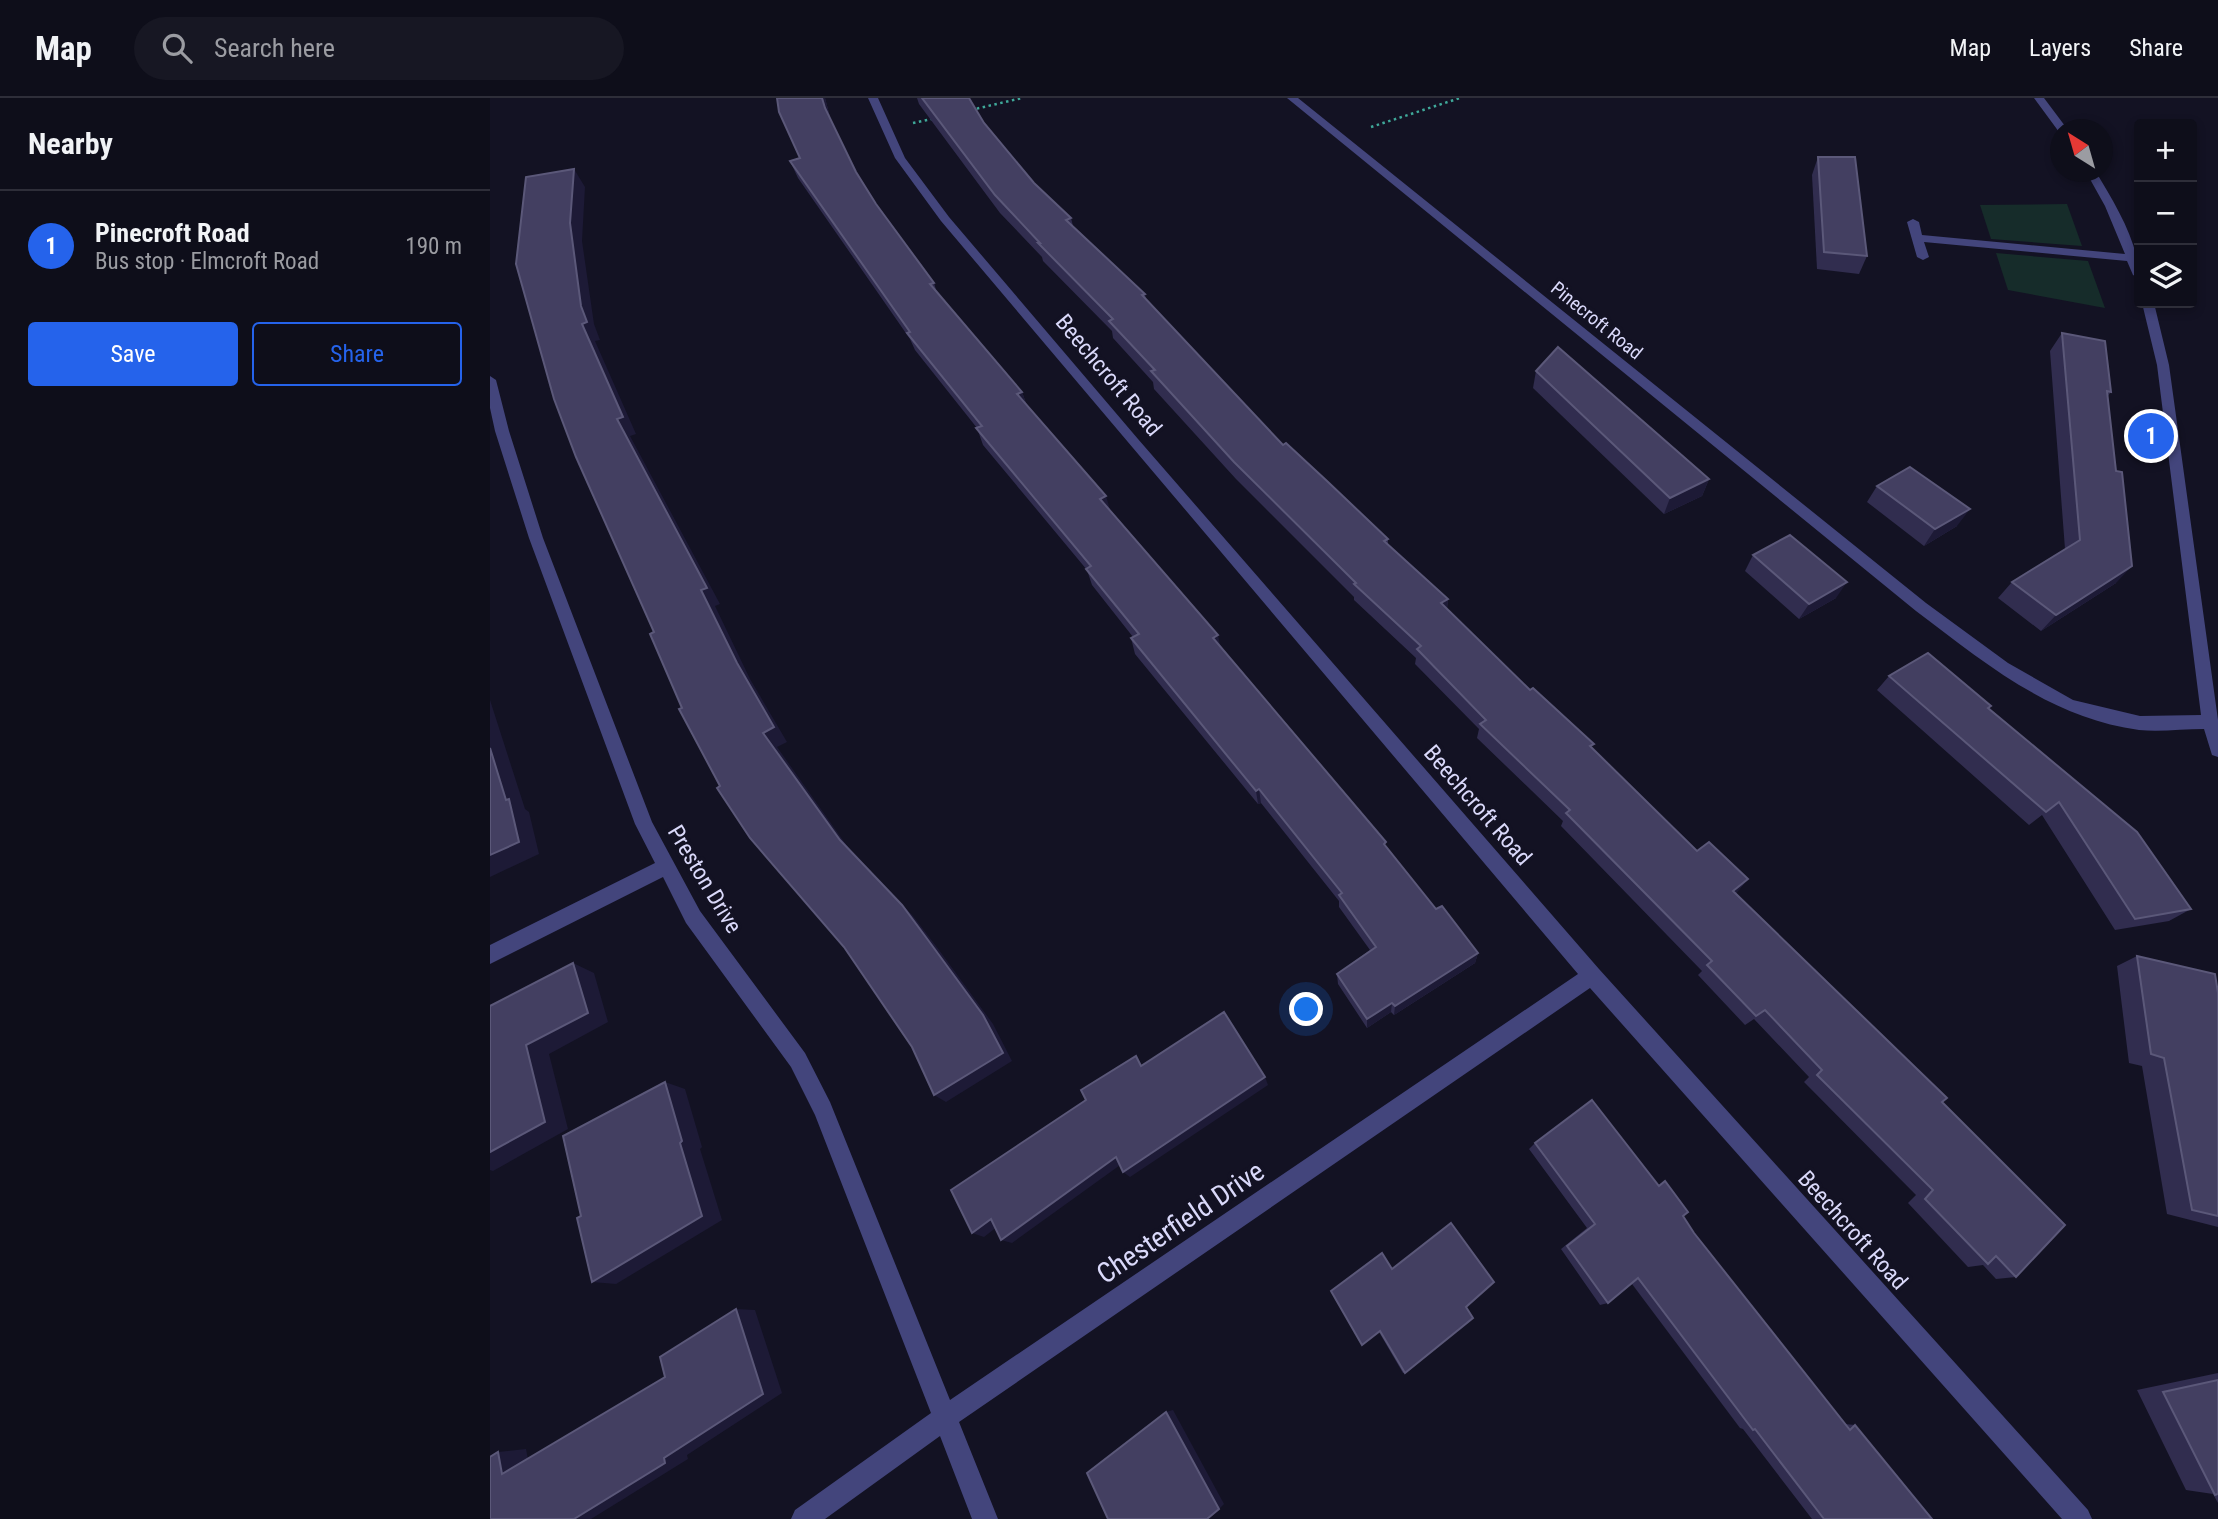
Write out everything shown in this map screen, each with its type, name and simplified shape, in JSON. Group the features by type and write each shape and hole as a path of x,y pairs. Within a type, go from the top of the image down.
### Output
{"street":[{"name":"Beechcroft Road","path":"873,98 900,158 944,219 1592,976 2079,1519"},
{"name":"Pinecroft Road","path":"1292,98 1921,607 2002,667 2069,706 2140,723 2210,723"},
{"path":"2039,98 2055,119"},
{"path":"2096,182 2134,258"},
{"path":"1913,222 1920,238 1923,257"},
{"path":"1920,238 2134,258"},
{"path":"2149,308 2163,365 2210,723 2218,750"},
{"name":"Preston Drive","path":"490,380 506,444 536,538 619,760 664,867 693,917 798,1060 823,1109 943,1419 985,1519"},
{"path":"490,954 664,867"},
{"name":"Chesterfield Drive","path":"804,1519 943,1419 1592,976"}],"path":[{"path":"960,112 1023,98"},
{"path":"1340,137 1460,98"},
{"path":"885,129 948,115"}],"green space":[{"path":"2067,204 2082,246 1991,239 1980,205"},
{"path":"1996,253 2088,261 2105,308 2008,290"}],"building":[{"path":"777,98 822,98 856,172 934,283 930,284 1022,392 1017,394 1106,496 1100,499 1218,635 1213,638 1386,842 1384,844 1436,909 1442,906 1478,953 1395,1006 1392,1003 1367,1019 1337,974 1376,947 1339,895 1342,893 1259,789 1256,791 1131,638 1139,634 1086,569 1091,566 976,428 982,426 907,333 910,332 790,161 800,158 779,112"},
{"path":"922,98 969,98 984,123 1034,183 1071,218 1066,220 1145,294 1142,295 1283,445 1286,443 1388,539 1384,541 1448,599 1441,603 1530,690 1533,688 1594,744 1590,746 1697,851 1709,842 1748,879 1733,891 1947,1098 1942,1102 2065,1225 2016,1277 1996,1256 1988,1264 1925,1199 1933,1190 1817,1075 1822,1070 1765,1010 1756,1016 1707,965 1712,961 1566,813 1570,810 1480,724 1486,720 1417,649 1421,646 1354,584 1356,583 1234,462 1151,371 1155,370 1109,321 1113,319 995,195"},
{"path":"1818,157 1855,157 1867,256 1824,252"},
{"path":"574,169 570,223 581,306 587,322 582,324 623,417 617,419 707,588 701,590 737,663 774,727 763,733 840,840 902,905 983,1015 1003,1053 934,1095 912,1047 844,947 750,838 717,788 720,786 679,709 682,708 650,634 654,632 576,457 554,399 516,264 526,177"},
{"path":"2062,333 2105,341 2111,392 2107,391 2116,471 2122,472 2132,566 2056,615 2012,582 2080,540"},
{"path":"1558,347 1709,479 1670,498 1536,371"},
{"path":"1910,467 1970,509 1935,529 1877,486"},
{"path":"1790,535 1847,582 1809,604 1753,555"},
{"path":"1928,653 1991,706 1988,708 2137,832 2191,909 2135,919 2059,802 2046,812 1889,676"},
{"path":"490,748 506,800 509,799 519,842 490,855"},
{"path":"2137,956 2215,974 2218,993 2218,1216 2192,1210 2164,1058 2151,1054"},
{"path":"573,963 588,1013 526,1045 545,1122 490,1152 490,1006"},
{"path":"1224,1012 1265,1077 1123,1172 1116,1157 1001,1240 991,1219 972,1233 951,1190 1086,1100 1081,1090 1136,1056 1141,1066"},
{"path":"665,1082 702,1216 592,1282 577,1218 581,1216 563,1136"},
{"path":"1592,1100 1659,1186 1665,1181 1688,1212 1683,1216 1694,1233 1850,1430 1855,1425 1932,1519 1824,1519 1638,1278 1608,1303 1567,1246 1595,1224 1535,1143"},
{"path":"1451,1223 1494,1282 1466,1307 1473,1318 1405,1373 1380,1331 1362,1345 1331,1291 1382,1253 1392,1269"},
{"path":"736,1309 763,1394 664,1458 665,1463 574,1519 490,1519 490,1457 498,1452 502,1474 665,1377 660,1357"},
{"path":"2218,1380 2218,1494 2215,1495 2163,1392"},
{"path":"1166,1412 1219,1509 1207,1519 1108,1519 1087,1473"}],"place":[{"name":"Pinecroft Road","path":"2151,436"}]}
